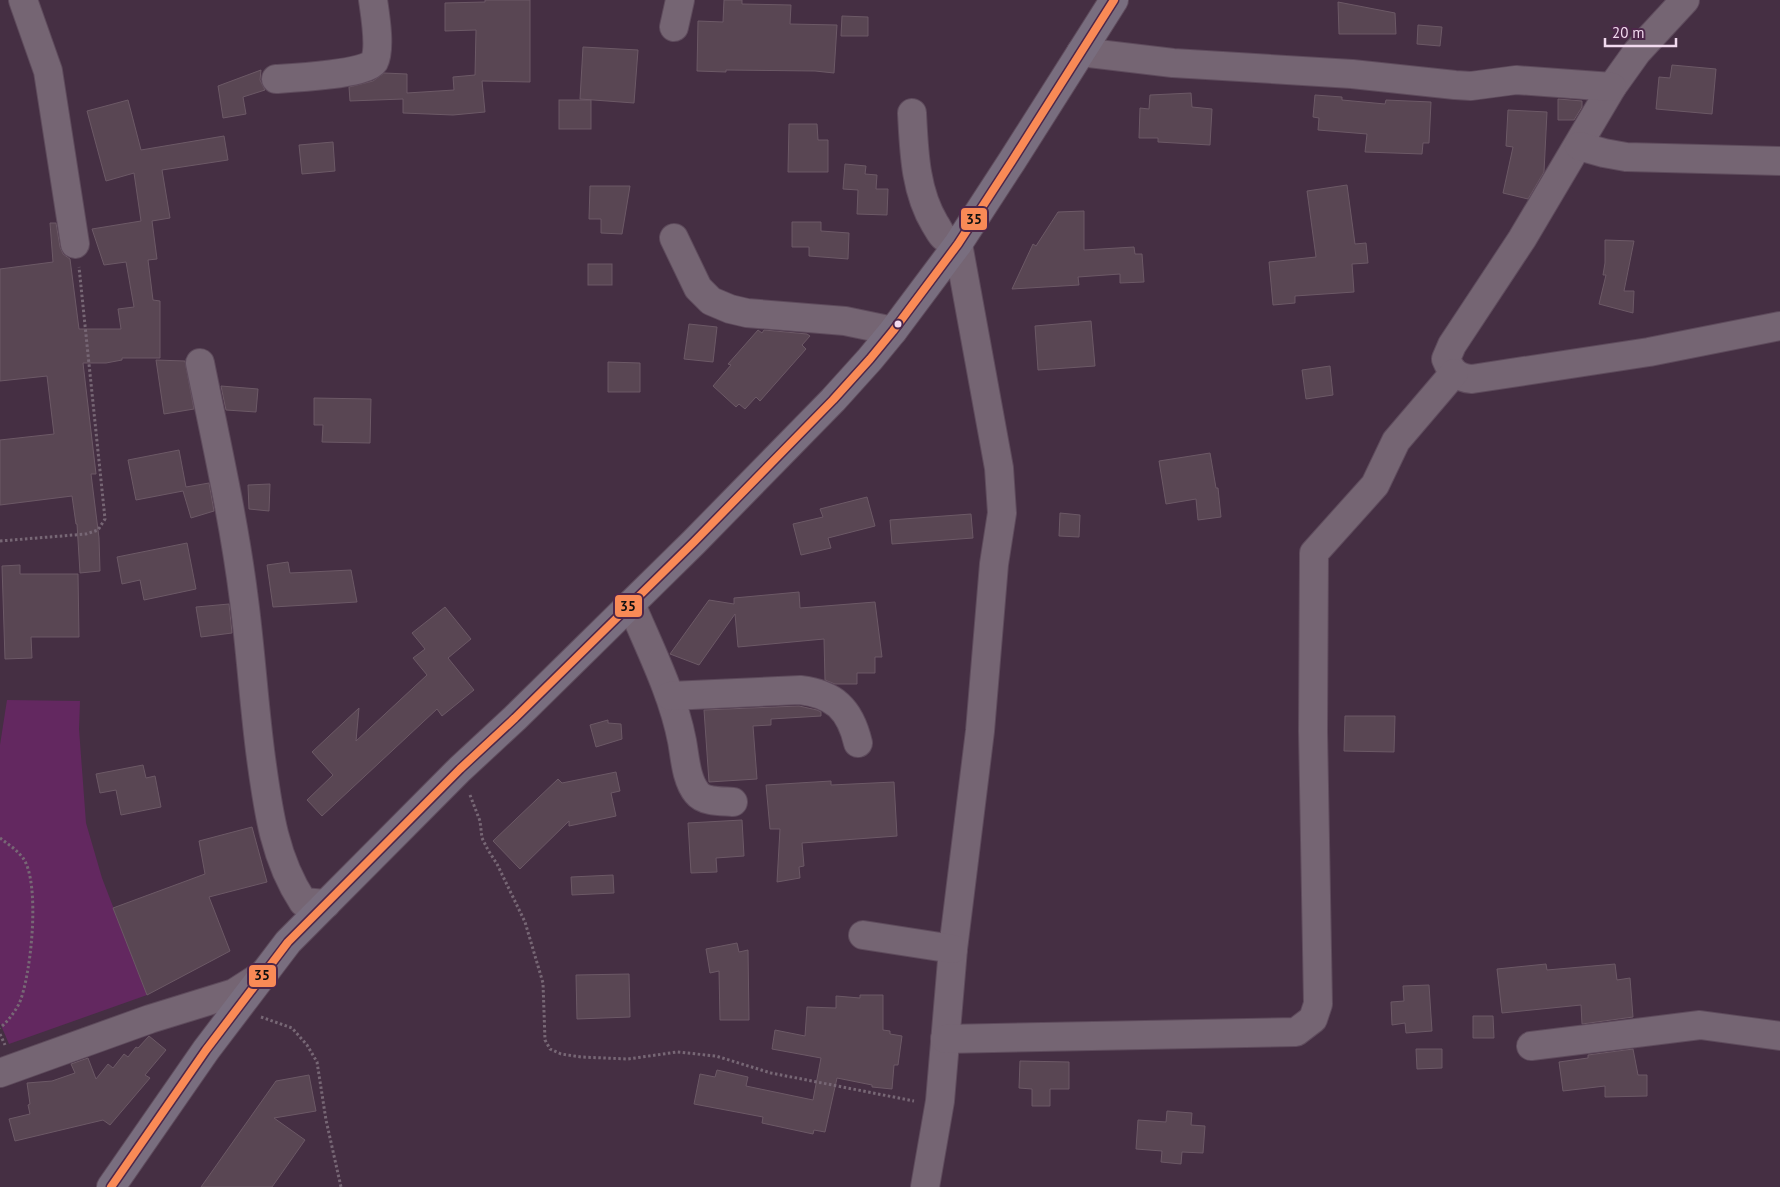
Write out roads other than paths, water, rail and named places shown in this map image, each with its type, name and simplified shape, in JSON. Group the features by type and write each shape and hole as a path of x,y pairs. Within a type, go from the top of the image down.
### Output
{"main road":[{"path":"111,1187 200,1058 288,942 460,769 631,604 833,400 893,331 958,244 1114,0"}],"street":[{"path":"23,0 48,71 75,244"},
{"path":"276,79 348,72 370,66 375,60 376,51 373,0"},
{"path":"674,26 680,0"},
{"path":"1685,0 1638,52 1612,87 1579,146 1522,239 1448,352 1446,359 1454,373 1461,378 1472,380 1650,352 1780,326"},
{"path":"1081,52 1173,63 1352,74 1455,86 1471,86 1516,80 1612,87"},
{"path":"912,113 914,152 924,201 943,236 958,244 1000,468 1002,513 994,564 980,731 953,949 940,1101 925,1187"},
{"path":"1579,146 1626,157 1780,161"},
{"path":"674,238 702,294 720,306 747,313 845,321 893,331"},
{"path":"200,363 233,526 244,601 269,817 290,881 303,902 326,904"},
{"path":"945,1039 1296,1032 1314,1019 1318,1004 1312,731 1314,553 1375,485 1396,441 1454,373"},
{"path":"631,604 670,696 693,788 698,795 705,799 733,802"},
{"path":"670,696 800,690 818,693 839,705 847,714 854,727 858,742"},
{"path":"863,935 953,949"},
{"path":"0,1073 150,1019 234,993 264,973"},
{"path":"1532,1046 1700,1025 1780,1036"}]}
